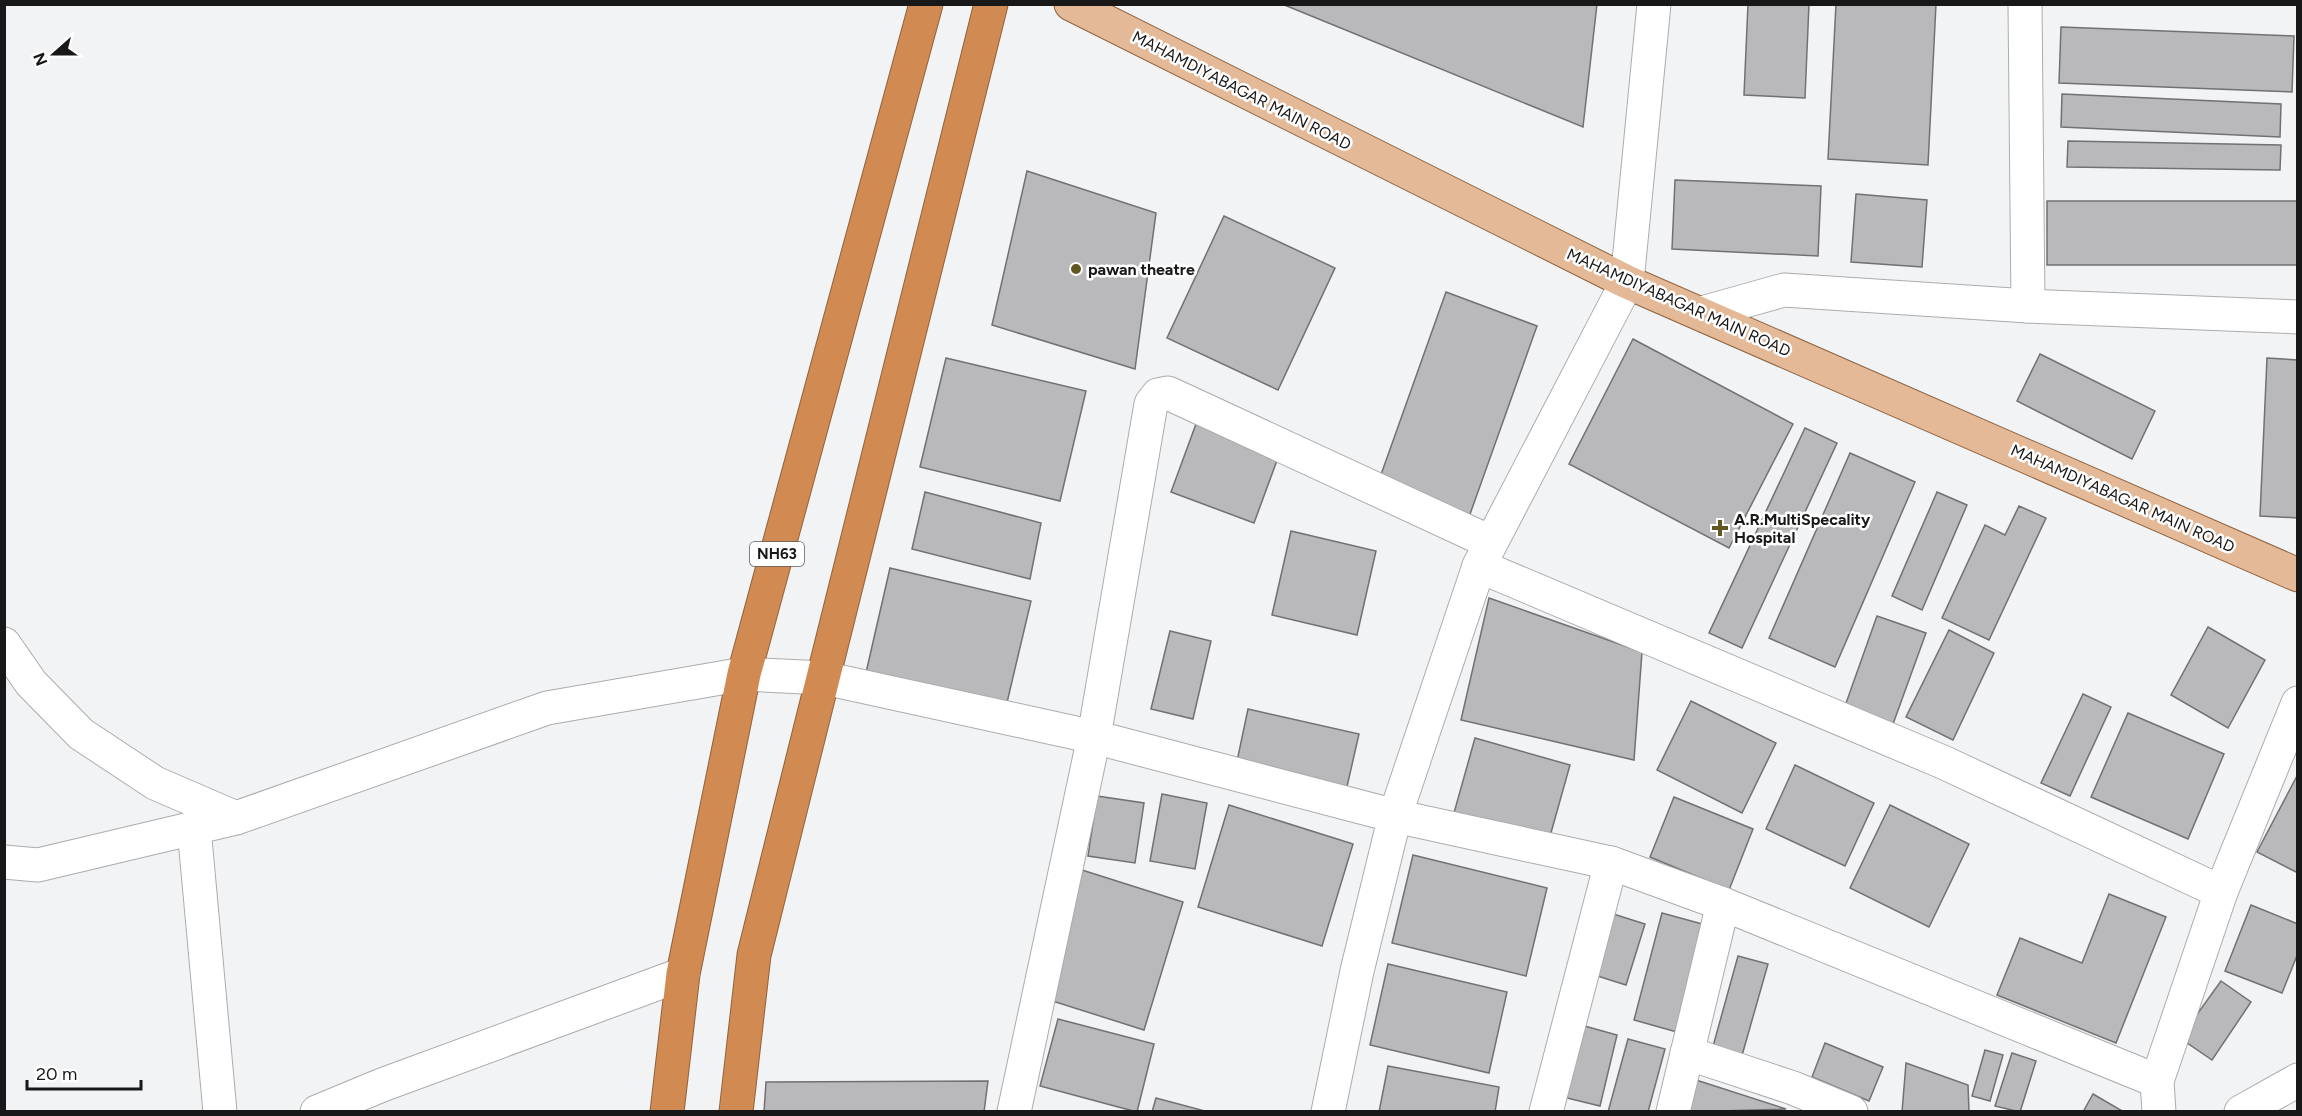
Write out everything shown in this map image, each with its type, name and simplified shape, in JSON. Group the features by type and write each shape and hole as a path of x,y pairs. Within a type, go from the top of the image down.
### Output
{"highway":[{"name":"NH63","path":"667,1112 683,974 744,674 926,4"},
{"path":"736,1112 754,955 991,4"}],"main road":[{"name":"MAHAMDIYABAGAR MAIN ROAD","path":"1071,4 1627,282 2298,575"}],"street":[{"path":"1328,1112 1357,971 1395,816 1485,554 1627,282 1654,4"},
{"path":"2025,4 2028,306"},
{"path":"1702,313 1784,290 2028,306 2298,317"},
{"path":"1014,1112 1094,737 1151,404 1158,395 1168,393 1485,554 1945,763 2221,892"},
{"path":"4,644 31,683 81,734 155,783 236,818"},
{"path":"4,862 38,865 236,818 547,708 744,674 824,678 1094,737 1395,816 1611,863 1723,904 2158,1096 2221,892 2298,703"},
{"path":"194,828 220,1112"},
{"path":"1546,1112 1611,863"},
{"path":"1673,1112 1723,904"},
{"path":"317,1112 382,1085 683,974"},
{"path":"1687,1053 1790,1100 1851,1112"},
{"path":"2241,1112 2298,1080"}],"building":[{"path":"1282,4 1597,4 1583,127"},
{"path":"1748,4 1809,4 1805,98 1744,95"},
{"path":"1836,4 1936,4 1928,165 1828,159"},
{"path":"2061,27 2294,36 2292,92 2059,83"},
{"path":"2062,94 2281,104 2280,137 2061,127"},
{"path":"2068,141 2281,145 2280,170 2067,167"},
{"name":"pawan theatre","path":"1027,171 1156,213 1135,369 992,325"},
{"path":"1675,180 1821,186 1818,256 1672,249"},
{"path":"1856,194 1927,200 1922,267 1851,262"},
{"path":"2047,201 2298,201 2298,265 2047,265"},
{"path":"1224,216 1335,268 1278,390 1167,338"},
{"path":"1446,292 1537,326 1469,517 1378,483"},
{"path":"1633,339 1793,424 1729,548 1569,464"},
{"path":"2040,354 2155,411 2132,459 2017,401"},
{"path":"946,358 1086,391 1060,501 920,467"},
{"path":"2267,358 2298,360 2298,518 2260,516"},
{"path":"1196,424 1279,455 1254,523 1171,492"},
{"path":"1805,428 1837,443 1742,648 1709,633"},
{"path":"1850,453 1915,482 1835,667 1769,638"},
{"path":"925,492 1041,523 1030,579 912,549"},
{"path":"1937,492 1967,505 1922,610 1892,596"},
{"path":"2019,506 2046,518 1989,640 1942,618 1985,525 2005,535"},
{"path":"1291,531 1376,551 1357,635 1272,615"},
{"path":"890,568 1031,601 1005,711 865,677"},
{"path":"1489,598 1642,652 1634,760 1461,720"},
{"path":"1877,616 1926,633 1893,724 1845,706"},
{"path":"2208,627 2265,660 2228,728 2171,695"},
{"path":"1949,630 1994,653 1953,740 1906,717"},
{"path":"1170,631 1211,641 1193,719 1151,709"},
{"path":"2083,694 2111,707 2070,796 2041,783"},
{"path":"1691,701 1776,743 1742,813 1657,770"},
{"path":"1248,709 1359,734 1346,791 1236,766"},
{"path":"2128,713 2224,754 2188,839 2091,797"},
{"path":"1475,738 1570,765 1547,847 1452,820"},
{"path":"1795,765 1874,803 1845,866 1766,829"},
{"path":"2298,774 2298,873 2257,852"},
{"path":"1162,794 1207,803 1195,869 1150,861"},
{"path":"1097,796 1144,803 1135,863 1088,856"},
{"path":"1674,797 1753,829 1729,890 1650,857"},
{"path":"1229,805 1353,844 1322,946 1198,907"},
{"path":"1890,805 1969,844 1929,927 1850,888"},
{"path":"1413,855 1547,888 1526,976 1392,943"},
{"path":"1082,870 1183,902 1144,1030 1043,998"},
{"path":"2109,894 2166,917 2116,1043 1997,995 2020,938 2082,963"},
{"path":"2251,905 2298,924 2298,953 2282,993 2225,971"},
{"path":"1607,912 1645,924 1626,985 1588,973"},
{"path":"1662,913 1706,925 1677,1032 1634,1020"},
{"path":"1738,956 1768,964 1741,1059 1712,1050"},
{"path":"1388,964 1507,992 1489,1073 1370,1045"},
{"path":"2221,981 2251,1002 2212,1060 2180,1038"},
{"path":"1058,1019 1154,1044 1137,1112 1040,1086"},
{"path":"1581,1025 1617,1035 1600,1106 1563,1097"},
{"path":"1628,1039 1665,1049 1648,1112 1608,1112"},
{"path":"1825,1043 1883,1067 1869,1101 1812,1077"},
{"path":"1985,1050 2003,1055 1990,1101 1972,1096"},
{"path":"2012,1053 2036,1061 2020,1112 1995,1106"},
{"path":"1906,1063 1968,1085 1969,1112 1902,1112"},
{"path":"1388,1066 1499,1087 1495,1112 1379,1112"},
{"path":"1693,1079 1786,1109 1683,1112"},
{"path":"988,1081 984,1112 764,1112 766,1082"},
{"path":"2093,1094 2124,1112 2083,1112"},
{"path":"1156,1098 1205,1111 1205,1112 1152,1112"}],"place":[{"name":"pawan theatre","path":"1076,269"},
{"name":"A.R.MultiSpecality Hospital","path":"1720,528"}]}
